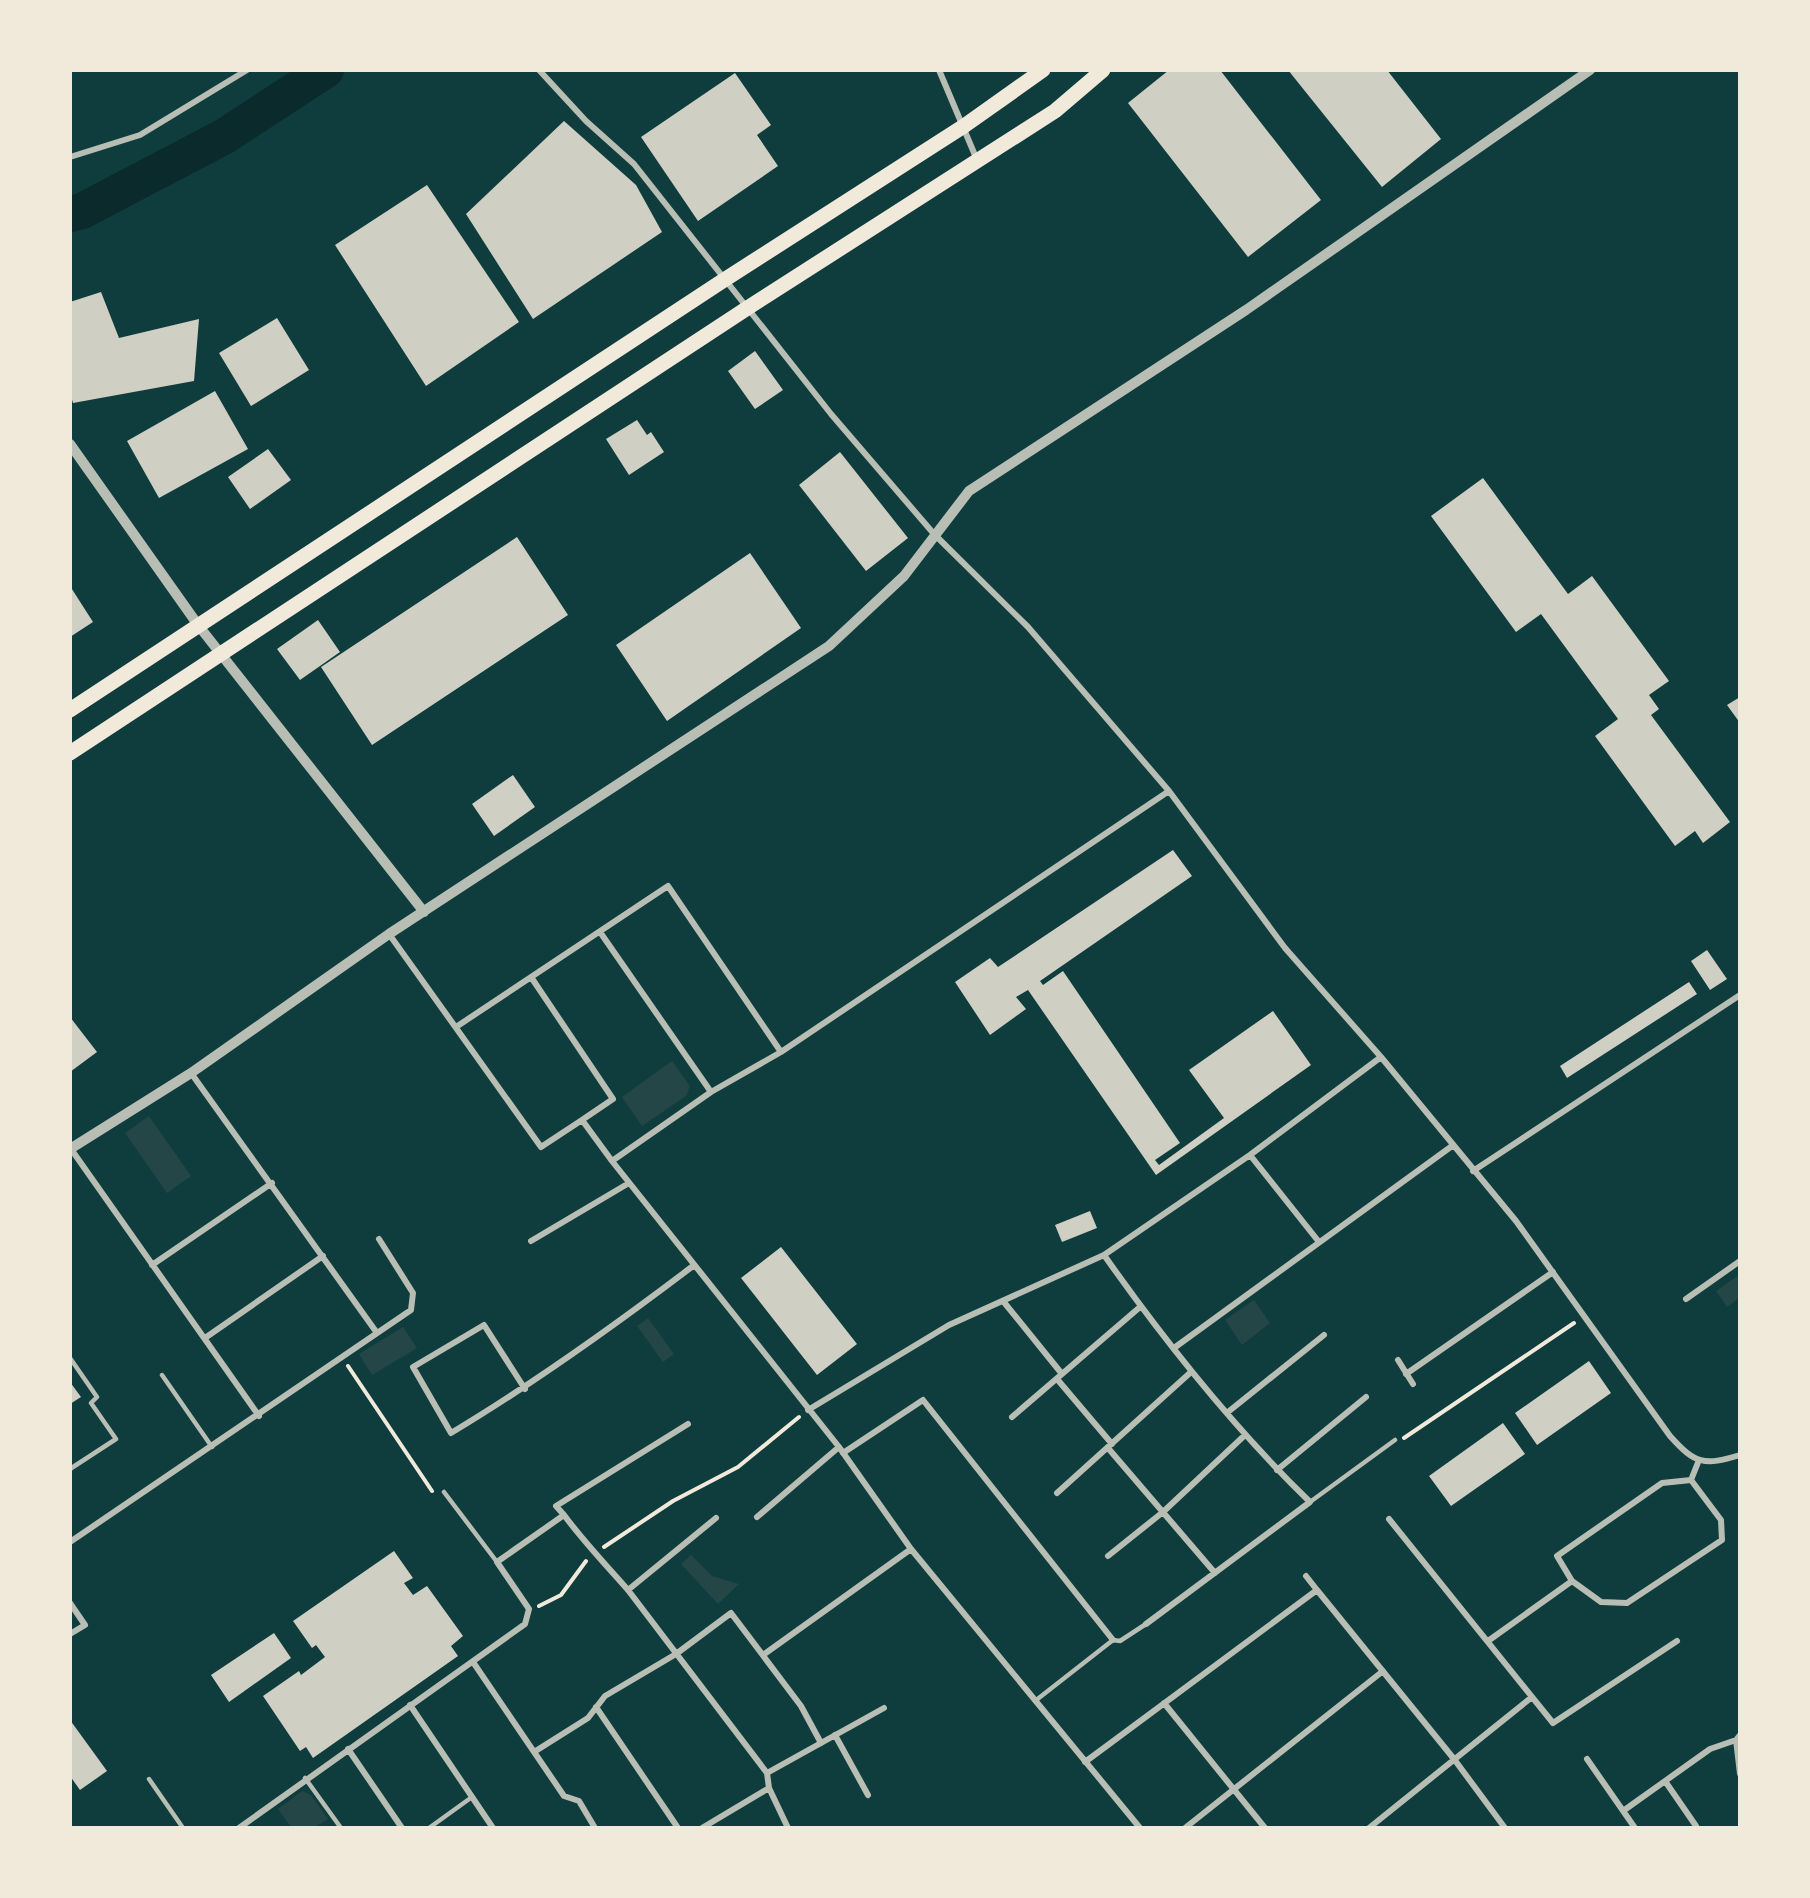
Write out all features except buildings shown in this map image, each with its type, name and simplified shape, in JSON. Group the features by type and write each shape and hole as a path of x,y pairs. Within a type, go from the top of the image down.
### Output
{"main road":[{"path":"70,710 723,280 964,126 1043,70"},
{"path":"70,753 224,655 749,307 1055,111 1103,70"}],"street":[{"path":"70,157 140,135 247,70"},
{"path":"539,70 586,121 634,164 723,280 749,307 831,414 934,534 1028,627 1169,791 1285,948 1380,1057 1473,1172 1516,1221 1670,1436 1687,1455 1699,1460 1714,1463 1740,1455"},
{"path":"939,70 977,160"},
{"path":"258,1416 71,1149 192,1073 389,934 829,646 904,576 969,491 1246,310 1590,70"},
{"path":"70,444 198,625 224,655 424,912"},
{"path":"612,1161 711,1092 781,1052 1169,791"},
{"path":"456,1027 668,886 781,1052"},
{"path":"600,932 711,1092"},
{"path":"389,934 541,1147 614,1099 531,977"},
{"path":"1473,1172 1740,995"},
{"path":"808,1410 949,1325 1104,1256 1250,1155 1380,1057"},
{"path":"192,1073 377,1333"},
{"path":"582,1120 693,1266 841,1450 911,1549 1140,1827"},
{"path":"1174,1348 1452,1146"},
{"path":"1250,1155 1319,1242"},
{"path":"152,1265 272,1183"},
{"path":"531,1241 629,1183"},
{"path":"70,1542 411,1310 413,1293 379,1239"},
{"path":"205,1338 323,1256"},
{"path":"1104,1256 1191,1372 1245,1436 1310,1502 1146,1624"},
{"path":"1686,1299 1740,1261"},
{"path":"525,1389 484,1325 413,1367 452,1433 525,1389 593,1342 693,1266"},
{"path":"1406,1374 1553,1272"},
{"path":"1003,1300 1110,1446 1215,1573"},
{"path":"1012,1417 1140,1307"},
{"path":"1227,1412 1324,1335"},
{"path":"1398,1360 1413,1384"},
{"path":"1057,1493 1191,1372"},
{"path":"1277,1470 1366,1398"},
{"path":"757,1517 841,1450 923,1400 1113,1640"},
{"path":"688,1424 556,1506 593,1554 628,1590 767,1773 769,1788 788,1827"},
{"path":"1108,1556 1163,1512 1245,1436"},
{"path":"1691,1480 1699,1460"},
{"path":"1691,1480 1721,1520 1722,1539 1627,1603 1601,1602 1572,1581 1557,1556 1662,1483 1691,1480"},
{"path":"239,1827 525,1624 529,1609 497,1562 564,1515"},
{"path":"628,1590 716,1518"},
{"path":"1389,1519 1553,1723 1677,1641"},
{"path":"763,1655 911,1549"},
{"path":"1306,1576 1505,1827"},
{"path":"1488,1641 1572,1581"},
{"path":"1085,1762 1317,1590"},
{"path":"70,1603 85,1625 70,1634"},
{"path":"534,1752 588,1718 605,1696 676,1654 731,1613 801,1706 821,1743"},
{"path":"473,1662 564,1796 579,1801 596,1827"},
{"path":"1185,1827 1383,1671"},
{"path":"1369,1827 1532,1697"},
{"path":"1164,1703 1265,1827"},
{"path":"411,1705 493,1827"},
{"path":"596,1707 674,1826"},
{"path":"767,1773 884,1708"},
{"path":"835,1735 868,1795"},
{"path":"1623,1810 1710,1749 1738,1738 1740,1774"},
{"path":"348,1749 402,1827"},
{"path":"1587,1759 1635,1827"},
{"path":"1665,1781 1696,1826"},
{"path":"702,1827 769,1788"}],"lane":[{"path":"70,1359 97,1397 91,1403 116,1439 70,1469"},
{"path":"162,1375 212,1447"},
{"path":"1310,1502 1395,1440"},
{"path":"444,1492 497,1562"},
{"path":"1035,1701 1113,1640 1120,1641 1146,1624"},
{"path":"306,1778 341,1827"},
{"path":"149,1779 183,1827"},
{"path":"429,1827 472,1797"}],"path":[{"path":"1395,1440 1400,1440 1553,1338 1583,1314"},
{"path":"342,1358 434,1495 444,1492"},
{"path":"529,1609 545,1605 561,1595 593,1554 673,1501 738,1467 808,1410"}],"shaded area":[{"path":"672,1061 690,1086 686,1096 642,1126 622,1097"},
{"path":"149,1116 191,1176 167,1193 125,1133"},
{"path":"1739,1275 1739,1298 1727,1307 1716,1291"},
{"path":"1254,1300 1270,1323 1242,1345 1225,1320"},
{"path":"648,1318 674,1354 663,1362 637,1326"},
{"path":"403,1327 417,1348 372,1375 359,1354"},
{"path":"691,1555 712,1576 739,1584 718,1604 681,1564"},
{"path":"302,1791 311,1795 328,1819 315,1827 291,1827 278,1809"}],"waterway":[{"path":"70,214 82,211 225,136 326,70"}]}
